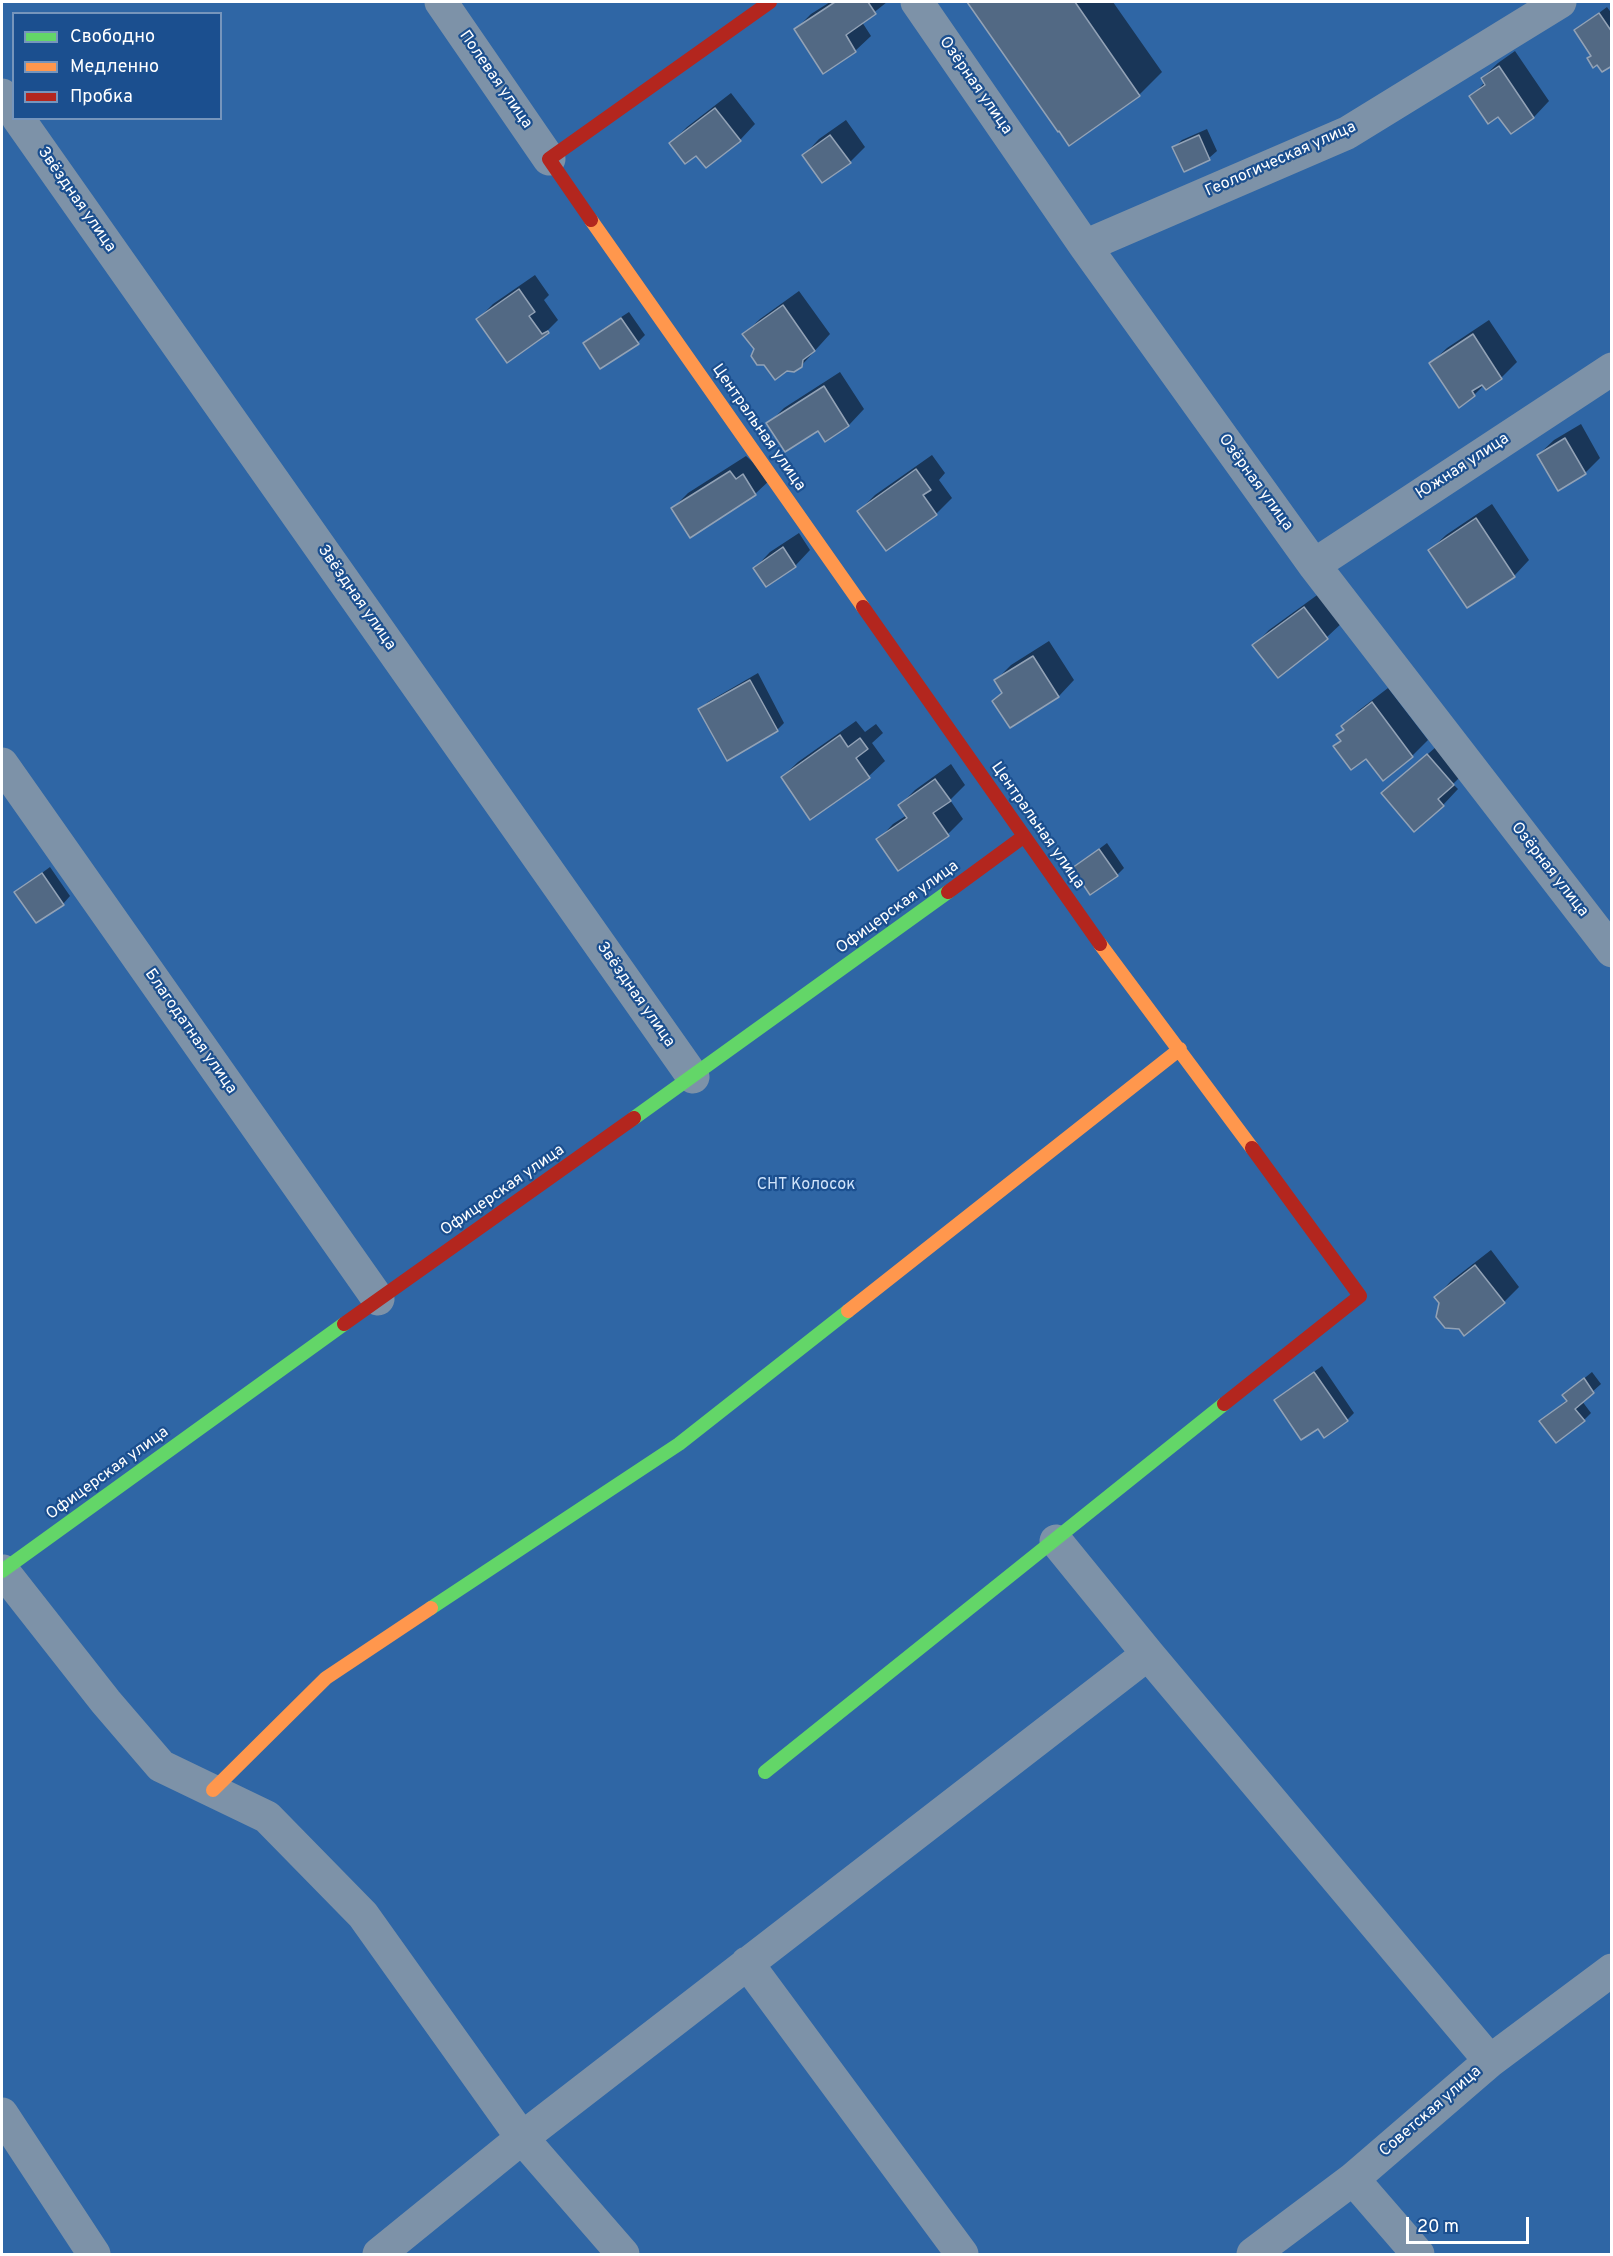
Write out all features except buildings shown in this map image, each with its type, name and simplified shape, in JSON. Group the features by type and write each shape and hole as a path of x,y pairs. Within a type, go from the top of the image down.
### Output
{"street":[{"name":"Полевая улица","path":"441,2 549,159"},
{"path":"549,159 770,2"},
{"name":"Озёрная улица","path":"917,2 1085,246 1314,565 1611,951"},
{"name":"Геологическая улица","path":"1085,246 1347,133 1560,2"},
{"path":"2,94 12,109"},
{"name":"Звёздная улица","path":"19,120 693,1077"},
{"name":"Центральная улица","path":"549,159 1023,837 1360,1296 1056,1541"},
{"name":"Южная улица","path":"1314,565 1611,369"},
{"name":"Благодатная улица","path":"2,764 378,1299"},
{"name":"Офицерская улица","path":"2,1570 378,1299 693,1077 1023,837"},
{"path":"213,1790 326,1678 679,1444 1180,1049"},
{"path":"765,1772 1056,1541 1490,2061"},
{"path":"2,1570 106,1702 161,1766 267,1817 363,1916 522,2138 623,2254"},
{"path":"379,2254 522,2138 1148,1654"},
{"path":"747,1964 962,2254"},
{"name":"Советская улица","path":"1252,2254 1353,2179 1490,2061 1611,1970"},
{"path":"2,2114 94,2254"},
{"path":"1353,2179 1418,2254"}],"green space":[{"name":"СНТ Колосок","path":"2,2 1611,2 1611,2254 2,2254"}],"traffic: fast":[{"path":"634,1118 948,892"},
{"path":"431,1608 679,1444 848,1311"},
{"path":"2,1571 344,1324"},
{"path":"765,1772 1224,1404"}],"traffic: slow":[{"path":"591,220 863,607"},
{"path":"1100,944 1252,1148"},
{"path":"848,1311 1180,1049"},
{"path":"213,1790 326,1678 431,1608"}],"traffic: jam":[{"path":"591,220 549,159 770,2"},
{"path":"863,607 1100,944"},
{"path":"948,892 1023,837"},
{"path":"344,1324 634,1118"},
{"path":"1224,1404 1360,1296 1252,1148"}]}
